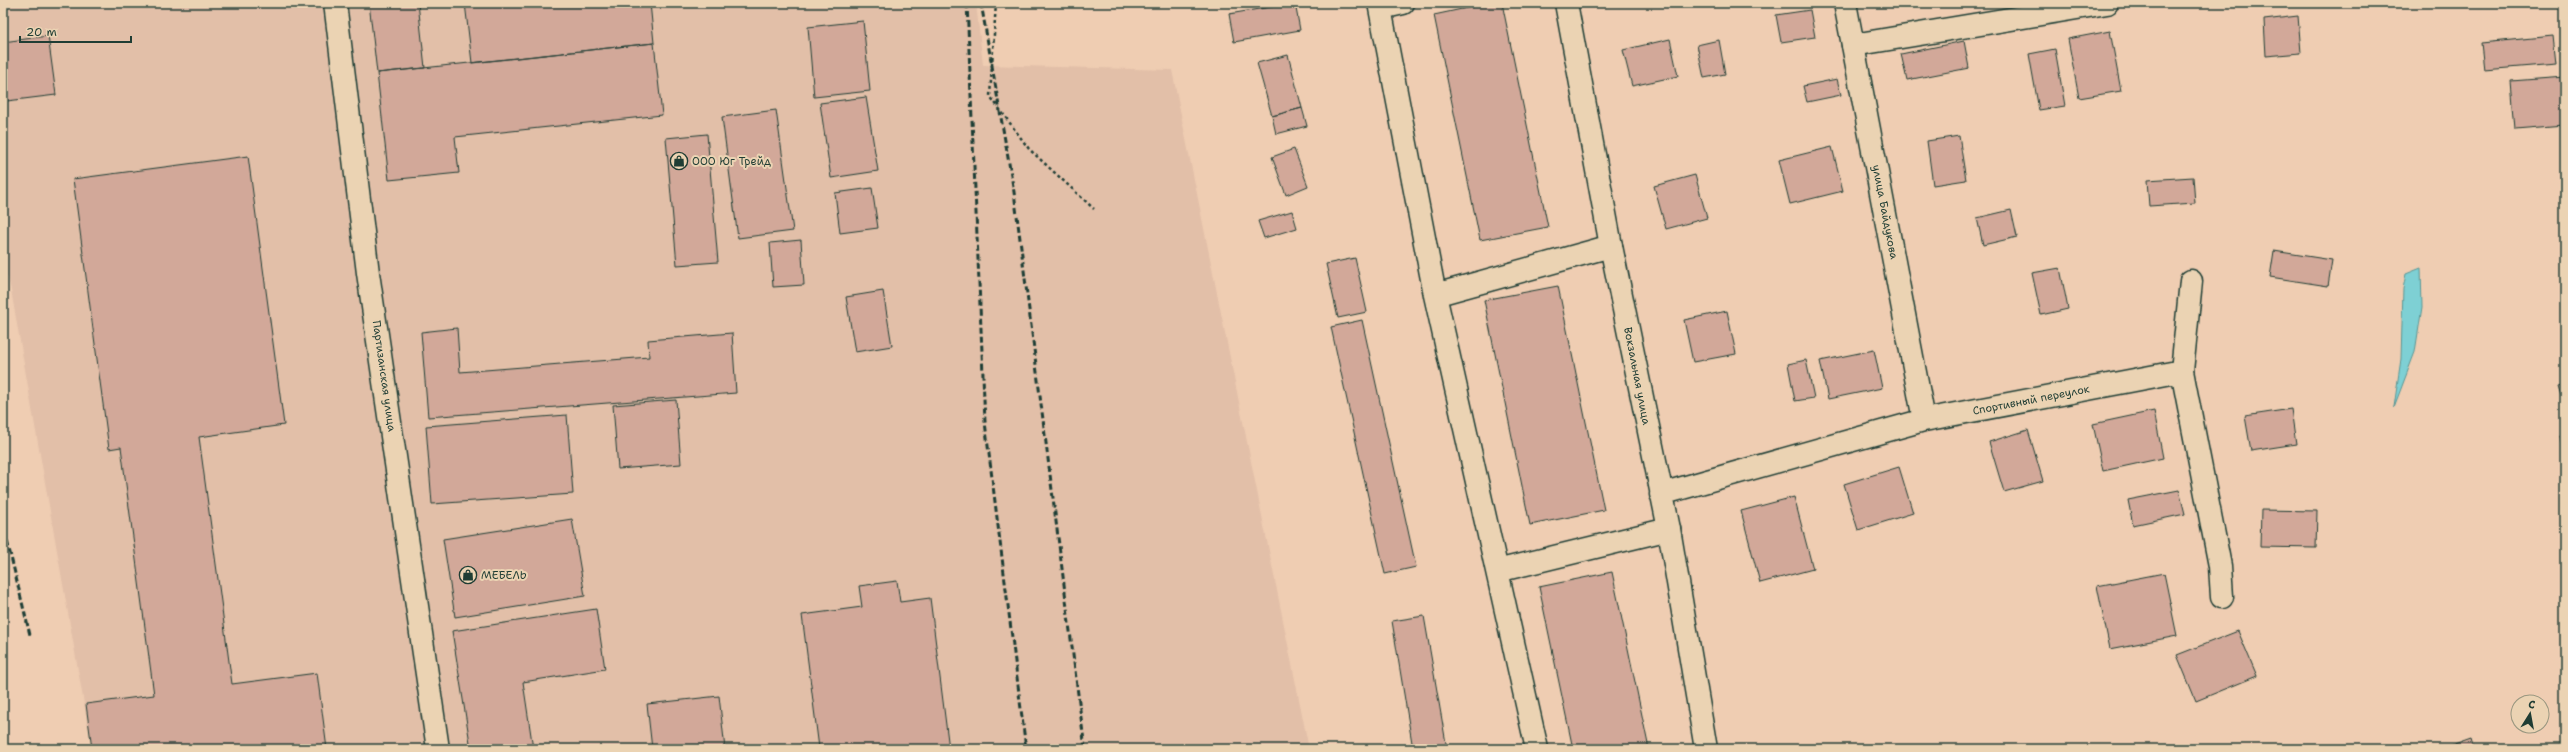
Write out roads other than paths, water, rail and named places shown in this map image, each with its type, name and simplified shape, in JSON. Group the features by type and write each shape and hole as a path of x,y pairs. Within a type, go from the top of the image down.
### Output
{"street":[{"name":"Партизанская улица","path":"335,3 368,273 438,749"},
{"path":"1404,3 1380,6 1435,295 1537,749"},
{"name":"Вокзальная улица","path":"1566,3 1611,246 1669,529 1706,749"},
{"name":"улица Байдукова","path":"1845,3 1924,420"},
{"path":"1853,45 2107,3"},
{"path":"1435,295 1611,246"},
{"path":"2191,281 2182,371 2220,566 2222,596"},
{"name":"Спортивный переулок","path":"1661,494 1924,420 2182,371"},
{"path":"1497,571 1669,529"}],"water":[{"path":"2421,268 2422,307 2415,352 2394,407 2401,359 2403,289 2406,274"}],"railway":[{"path":"967,3 985,422 1026,749"},
{"path":"981,3 1014,192 1085,749"},
{"path":"3,524 30,635"}],"place":[{"name":"ООО Юг Трейд","path":"679,161"},
{"name":"МЕБЕЛЬ","path":"468,575"}]}
